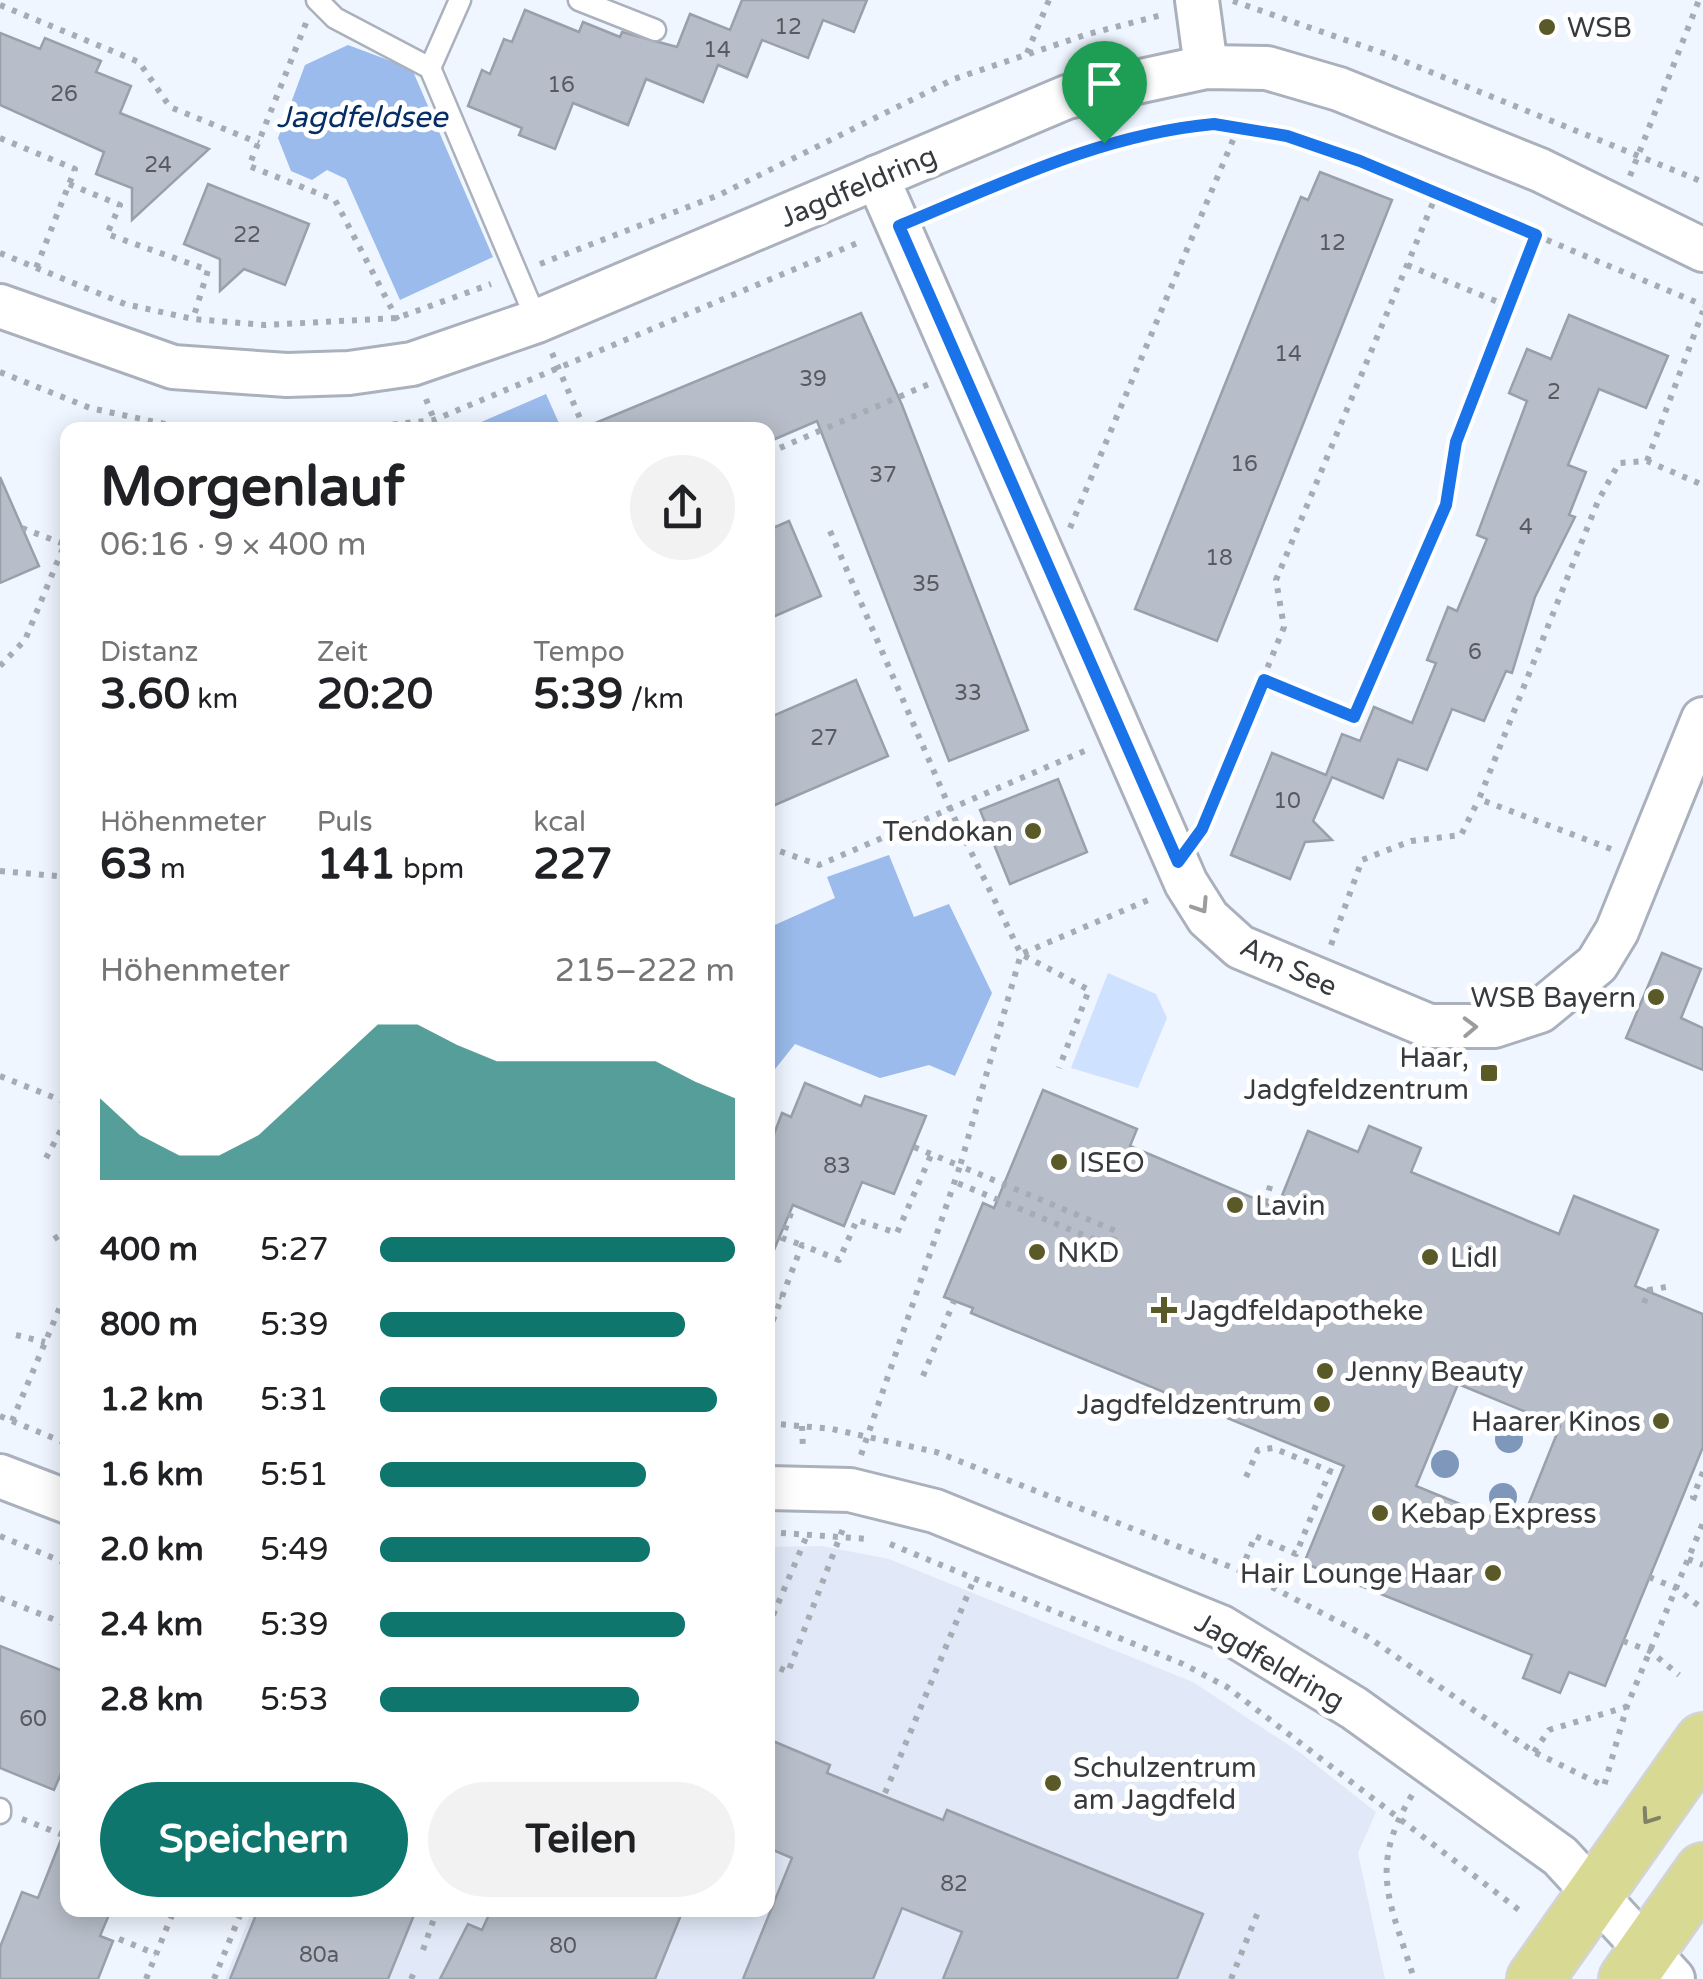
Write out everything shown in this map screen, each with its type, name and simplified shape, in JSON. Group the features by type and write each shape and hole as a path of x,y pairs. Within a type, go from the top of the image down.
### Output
{"main road":[{"path":"1535,1979 1703,1741"},
{"path":"1649,1970 1703,1871"}],"street":[{"path":"1196,0 1206,67"},
{"name":"Jagdfeldring","path":"0,306 173,367 287,375 348,373 412,364 538,321 1066,97 1206,67 1267,68 1339,89 1540,170 1703,250"},
{"name":"Am See","path":"877,177 1182,872 1208,918 1240,948 1429,1026 1494,1026 1540,1011 1597,964 1618,931 1703,720"},
{"path":"0,1476 60,1499"},
{"name":"Jagdfeldring","path":"775,1488 850,1490 935,1511 1222,1627 1354,1708 1560,1856 1594,1894 1649,1970"}],"lane":[{"path":"430,68 460,0"},
{"path":"580,0 655,30"},
{"path":"312,9 430,68 538,321"}],"path":[{"path":"1027,53 1049,0"},
{"path":"1618,208 1699,0"},
{"path":"0,5 138,62 170,106 259,142"},
{"path":"312,9 249,166 335,200 397,318 412,364"},
{"path":"416,422 434,420 1104,143 1162,128 1214,124 1287,136 1437,193 1703,308 1648,461"},
{"path":"1040,548 1072,526 1238,128"},
{"path":"0,138 75,169 36,268"},
{"path":"1638,156 1703,182"},
{"path":"69,184 120,205 107,234 208,270 193,318"},
{"path":"868,1435 960,1166 1021,954 1182,872 1284,628 1276,580 1437,193"},
{"path":"1264,680 1354,717 1446,505 1456,442 1536,235"},
{"path":"0,253 125,304 193,318 272,325 397,318 578,248"},
{"path":"1408,266 1508,306"},
{"path":"538,321 582,422"},
{"path":"0,372 90,408 156,422"},
{"path":"775,451 912,392"},
{"path":"1318,981 1362,860 1412,841 1461,835 1480,798 1598,501 1619,463 1648,461 1703,486"},
{"path":"22,528 60,538"},
{"path":"830,531 950,811 1021,954 1089,990 1059,1068"},
{"path":"0,666 24,640 60,554"},
{"path":"775,849 819,865 1121,734"},
{"path":"1480,798 1645,862"},
{"path":"0,871 60,876"},
{"path":"0,1076 60,1100"},
{"path":"46,1158 60,1133"},
{"path":"914,1148 1116,1231 1110,1246 994,1203 954,1182"},
{"path":"791,1214 782,1238 839,1260 857,1220 897,1233 931,1154"},
{"path":"1265,1203 1270,1183"},
{"path":"54,1239 60,1235"},
{"path":"1112,1239 1122,1244"},
{"path":"775,1314 802,1245"},
{"path":"1644,1302 1649,1290 1666,1287"},
{"path":"775,1294 782,1297"},
{"path":"923,1376 954,1301"},
{"path":"12,1421 60,1307"},
{"path":"16,1334 24,1333 45,1342"},
{"path":"0,1416 60,1441"},
{"path":"1246,1477 1258,1450 1272,1448 1340,1476"},
{"path":"1241,1571 1255,1536 1296,1554 1330,1471"},
{"path":"1703,1472 1693,1497 1703,1501"},
{"path":"1604,1786 1627,1706 1703,1524"},
{"path":"775,1532 842,1534 915,1552 1228,1688 1522,1913"},
{"path":"775,1611 808,1533"},
{"path":"775,1666 788,1672 842,1534"},
{"path":"0,1536 60,1561"},
{"path":"1688,1558 1703,1565"},
{"path":"885,1794 975,1576"},
{"path":"1649,1577 1676,1588 1703,1609"},
{"path":"0,1598 60,1623"},
{"path":"1624,1641 1650,1651 1678,1674"},
{"path":"1534,1752 1549,1730 1627,1706"},
{"path":"1414,1979 1385,1883 1391,1831 1432,1764"},
{"path":"0,1811 60,1834"},
{"path":"1231,1979 1260,1907"},
{"path":"146,1979 171,1917"},
{"path":"214,1979 239,1917"},
{"path":"423,1950 435,1917"},
{"path":"119,1939 156,1954"}],"shaded area":[{"path":"1108,973 1156,994 1167,1018 1138,1088 1071,1068"},
{"name":"Schulzentrum am Jagdfeld","path":"822,1546 889,1559 1193,1682 1302,1754 1376,1812 1358,1853 1385,1979 225,1979 249,1917 775,1917 775,1547"}],"water":[{"name":"Jagdfeldsee","path":"348,45 412,69 493,257 400,300 346,179 327,170 312,180 291,171 278,138 305,65"},
{"path":"546,394 558,422 481,422"},
{"path":"889,855 914,917 949,904 992,993 955,1076 929,1065 880,1078 795,1044 775,1069 775,925 835,898 827,877"}],"building":[{"path":"742,0 867,0 854,32 823,20 808,58 762,40 747,77 718,65 703,102 646,79 628,125 573,103 555,149 519,135 522,128 468,106 482,70 490,74 504,39 512,42 525,10 579,32 583,22 620,37 622,32 677,47 690,14 730,30"},
{"path":"0,33 40,49 45,38 101,61 96,72 131,86 120,113 209,149 132,220 132,188 96,174 104,152 0,105"},
{"path":"1320,172 1392,200 1217,641 1135,609 1301,197 1308,200"},
{"path":"208,184 309,224 285,285 244,269 220,291 220,259 184,244"},
{"path":"861,313 902,405 1028,730 949,761 817,421 775,439 775,422 598,422"},
{"path":"1569,315 1668,356 1646,408 1599,389 1568,465 1586,472 1569,515 1575,517 1535,597 1512,673 1506,671 1484,721 1452,709 1427,770 1398,759 1383,798 1332,777 1313,821 1332,840 1305,842 1290,879 1231,855 1272,753 1326,775 1342,734 1360,741 1374,707 1412,723 1436,663 1427,660 1448,607 1457,611 1487,539 1477,535 1527,401 1509,393 1527,349 1551,359"},
{"path":"0,477 39,566 0,583"},
{"path":"789,521 821,596 775,616 775,527"},
{"path":"856,680 888,756 775,805 775,715"},
{"path":"1058,779 1087,852 1010,884 980,810"},
{"path":"1662,953 1701,969 1681,1018 1703,1028 1703,1070 1626,1038"},
{"path":"805,1083 861,1106 865,1096 926,1116 894,1194 862,1182 844,1226 793,1205 775,1247 775,1132 782,1113 791,1117"},
{"name":"Jagdfeldzentrum","path":"1043,1090 1137,1129 1130,1146 1277,1208 1308,1131 1358,1152 1369,1126 1421,1148 1411,1172 1559,1234 1574,1196 1658,1230 1635,1286 1703,1314 1703,1447 1605,1686 1569,1672 1560,1693 1523,1678 1532,1655 1304,1563 1344,1466 971,1313 973,1308 944,1297 983,1203 994,1208","holes":["1458,1384 1560,1426 1519,1528 1416,1486"]},
{"path":"0,1646 60,1670 60,1776 54,1790 0,1768"},
{"path":"775,1742 830,1765 827,1773 943,1820 947,1810 1203,1914 1177,1979 943,1979 962,1932 902,1908 873,1979 743,1979 768,1917 775,1917 775,1900 792,1858 775,1851"},
{"path":"60,1842 60,1917 108,1917 100,1936 113,1941 98,1979 0,1979 0,1947 22,1892 38,1898"},
{"path":"255,1917 413,1917 388,1979 230,1979"},
{"path":"488,1917 680,1917 655,1979 440,1979 468,1924 482,1930"}],"place":[{"name":"WSB","path":"1547,27"},
{"name":"Tendokan","path":"1033,831"},
{"name":"WSB Bayern","path":"1656,997"},
{"name":"Haar, Jadgfeldzentrum","path":"1489,1073"},
{"name":"ISEO","path":"1059,1162"},
{"name":"Lavin","path":"1235,1205"},
{"name":"NKD","path":"1037,1252"},
{"name":"Lidl","path":"1430,1257"},
{"name":"Jagdfeldapotheke","path":"1164,1310"},
{"name":"Jenny Beauty","path":"1325,1371"},
{"name":"Jagdfeldzentrum","path":"1322,1404"},
{"name":"Haarer Kinos","path":"1661,1421"},
{"name":"Kebap Express","path":"1380,1513"},
{"name":"Hair Lounge Haar","path":"1493,1573"},
{"name":"Schulzentrum am Jagdfeld","path":"1053,1783"}],"route":[{"path":"1214,124 1287,136 1360,161 1536,235 1456,442 1446,505 1354,717 1264,680 1202,829 1178,862 899,226 1104,143 1162,128 1214,124"}]}
